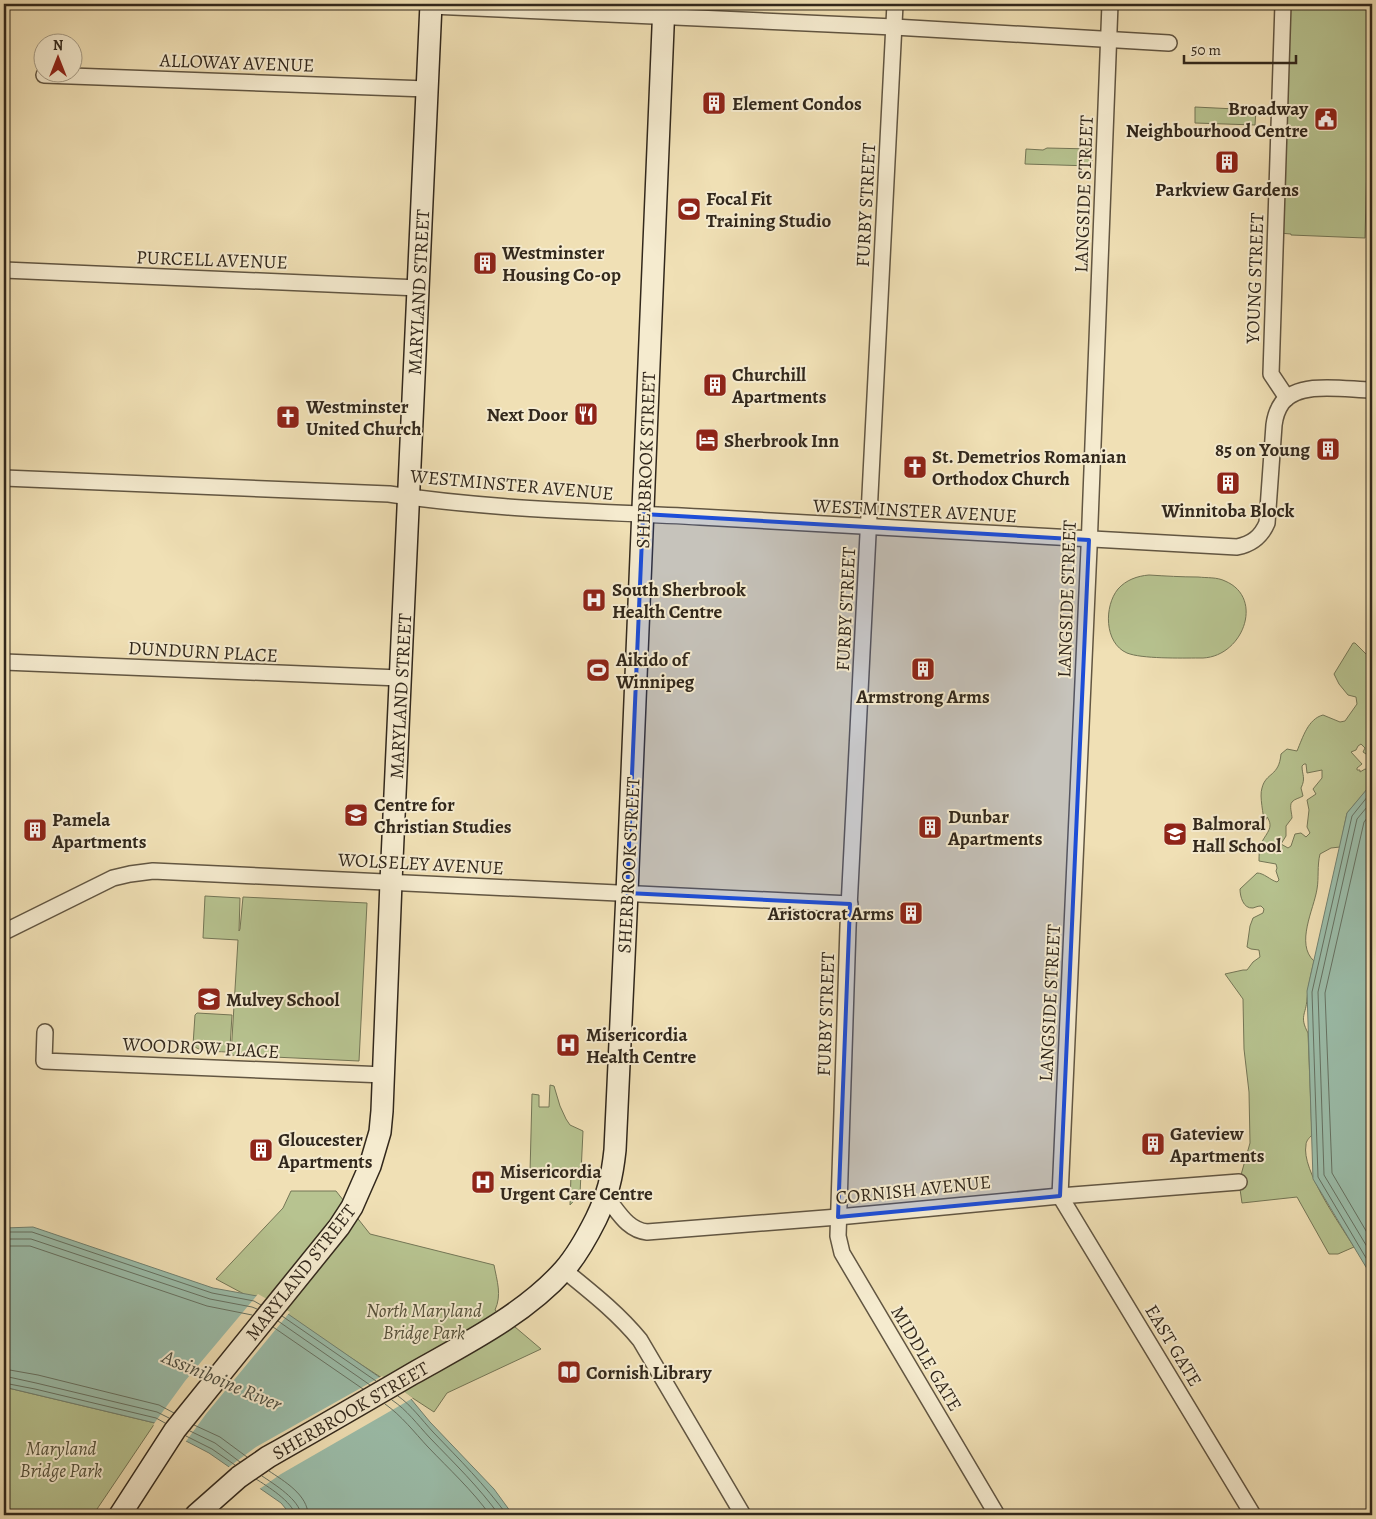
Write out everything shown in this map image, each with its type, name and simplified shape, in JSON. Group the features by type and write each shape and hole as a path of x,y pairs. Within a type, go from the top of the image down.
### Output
{"main road":[{"name":"MARYLAND STREET","path":"120,1515 144,1475 175,1430 343,1221 356,1199 375,1153 380,1132 431,5"},
{"name":"SHERBROOK STREET","path":"196,1515 239,1478 268,1457 463,1345 532,1299 564,1270 584,1241 606,1197 611,1181 614,1157 627,893 664,11"}],"street":[{"name":"FURBY STREET","path":"838,1217 850,904 895,4"},
{"name":"LANGSIDE STREET","path":"1060,1196 1110,4"},
{"name":"YOUNG STREET","path":"1282,4 1271,374 1286,398"},
{"path":"431,5 664,11 1169,43"},
{"name":"ALLOWAY AVENUE","path":"82,75 427,89"},
{"name":"PURCELL AVENUE","path":"4,270 418,288"},
{"path":"1286,398 1296,392 1307,389 1372,390"},
{"name":"WESTMINSTER AVENUE","path":"4,478 380,494 438,501 520,507 1237,547 1254,541 1261,534 1267,522 1274,425 1278,410 1286,398"},
{"name":"DUNDURN PLACE","path":"4,662 400,678"},
{"name":"WOLSELEY AVENUE","path":"4,932 106,881 142,872 166,871 850,904"},
{"name":"WOODROW PLACE","path":"45,1032 44,1060 384,1075"},
{"name":"CORNISH AVENUE","path":"606,1197 628,1224 637,1230 647,1232 1239,1182"},
{"name":"EAST GATE","path":"1060,1196 1253,1515"},
{"name":"MIDDLE GATE","path":"838,1217 838,1236 842,1253 997,1515"},
{"path":"564,1270 609,1308 640,1340 743,1515"}],"highlighted area":[{"path":"643,514 1089,540 1060,1196 838,1217 850,904 627,893"}],"green space":[{"name":"Broadway Neighbourhood Centre","path":"1290,4 1371,4 1365,238 1279,233"},
{"path":"1195,107 1256,110 1255,125 1195,123"},
{"path":"1047,148 1092,149 1092,166 1025,164 1026,149 1043,150"},
{"path":"1149,575 1215,578 1225,581 1237,589 1244,600 1246,613 1244,627 1237,639 1227,649 1214,656 1199,658 1162,658 1134,655 1119,648 1110,633 1109,614 1113,596 1128,581 1136,577"},
{"path":"1353,643 1372,660 1372,751 1368,751 1366,754 1363,752 1365,748 1361,744 1356,750 1351,752 1362,764 1357,770 1360,770 1360,772 1365,769 1370,770 1372,784 1347,813 1340,847 1331,848 1320,854 1317,889 1306,936 1306,945 1314,961 1303,1019 1308,1033 1312,1135 1306,1145 1306,1156 1315,1182 1354,1247 1338,1254 1329,1254 1297,1197 1242,1203 1239,1182 1250,1143 1243,999 1225,974 1247,970 1260,957 1259,950 1247,947 1253,918 1263,913 1264,909 1261,906 1250,908 1244,904 1240,889 1257,873 1277,882 1279,880 1276,864 1259,861 1260,846 1270,828 1267,817 1264,824 1261,796 1264,783 1278,767 1281,754 1287,749 1297,751 1313,720 1323,715 1340,722 1345,721 1357,704 1356,697 1348,695 1334,674","holes":["1306,764 1307,773 1322,770 1322,778 1313,789 1316,794 1307,800 1309,810 1307,827 1310,833 1306,837 1301,833 1295,834 1291,846 1288,848 1281,844 1286,836 1286,826 1292,818 1291,803 1303,796 1301,788 1304,779 1302,766"]},
{"path":"205,896 240,898 239,931 243,897 367,903 359,1061 231,1055 238,940 203,938"},
{"path":"197,1013 232,1015 230,1047 226,1052 204,1050 193,1045 195,1015"},
{"path":"550,1085 554,1086 560,1106 570,1125 583,1131 580,1194 570,1205 571,1174 530,1173 532,1094 539,1095 539,1107 549,1107"},
{"name":"North Maryland Bridge Park","path":"291,1191 336,1191 370,1234 494,1265 499,1293 495,1310 541,1349 447,1393 434,1412 296,1322 216,1279 283,1208"},
{"name":"Maryland Bridge Park","path":"4,1387 155,1423 93,1515 4,1515"}],"water":[{"path":"1372,783 1372,1277 1313,1179 1307,991 1347,813"},
{"name":"Assiniboine River","path":"33,1227 213,1288 257,1296 288,1314 411,1399 430,1422 494,1489 513,1515 291,1515 281,1503 209,1453 155,1423 4,1387 4,1228"}],"pier":[{"path":"258,1294 290,1312 206,1414 184,1444 153,1425 185,1381"},
{"path":"382,1376 413,1398 281,1474 258,1490 226,1469 256,1447"}],"place":[{"name":"Element Condos","path":"714,103"},
{"name":"Broadway Neighbourhood Centre","path":"1326,119"},
{"name":"Parkview Gardens","path":"1227,162"},
{"name":"Focal Fit Training Studio","path":"689,209"},
{"name":"Westminster Housing Co-op","path":"485,263"},
{"name":"Churchill Apartments","path":"715,385"},
{"name":"Next Door","path":"586,414"},
{"name":"Westminster United Church","path":"288,417"},
{"name":"Sherbrook Inn","path":"707,440"},
{"name":"85 on Young","path":"1328,449"},
{"name":"St. Demetrios Romanian Orthodox Church","path":"915,467"},
{"name":"Winnitoba Block","path":"1228,483"},
{"name":"South Sherbrook Health Centre","path":"594,600"},
{"name":"Armstrong Arms","path":"923,669"},
{"name":"Aikido of Winnipeg","path":"598,670"},
{"name":"Centre for Christian Studies","path":"356,815"},
{"name":"Dunbar Apartments","path":"930,827"},
{"name":"Pamela Apartments","path":"35,830"},
{"name":"Balmoral Hall School","path":"1175,834"},
{"name":"Aristocrat Arms","path":"911,913"},
{"name":"Mulvey School","path":"209,999"},
{"name":"Misericordia Health Centre","path":"568,1045"},
{"name":"Gateview Apartments","path":"1153,1144"},
{"name":"Gloucester Apartments","path":"261,1150"},
{"name":"Misericordia Urgent Care Centre","path":"483,1182"},
{"name":"Cornish Library","path":"569,1372"}]}
